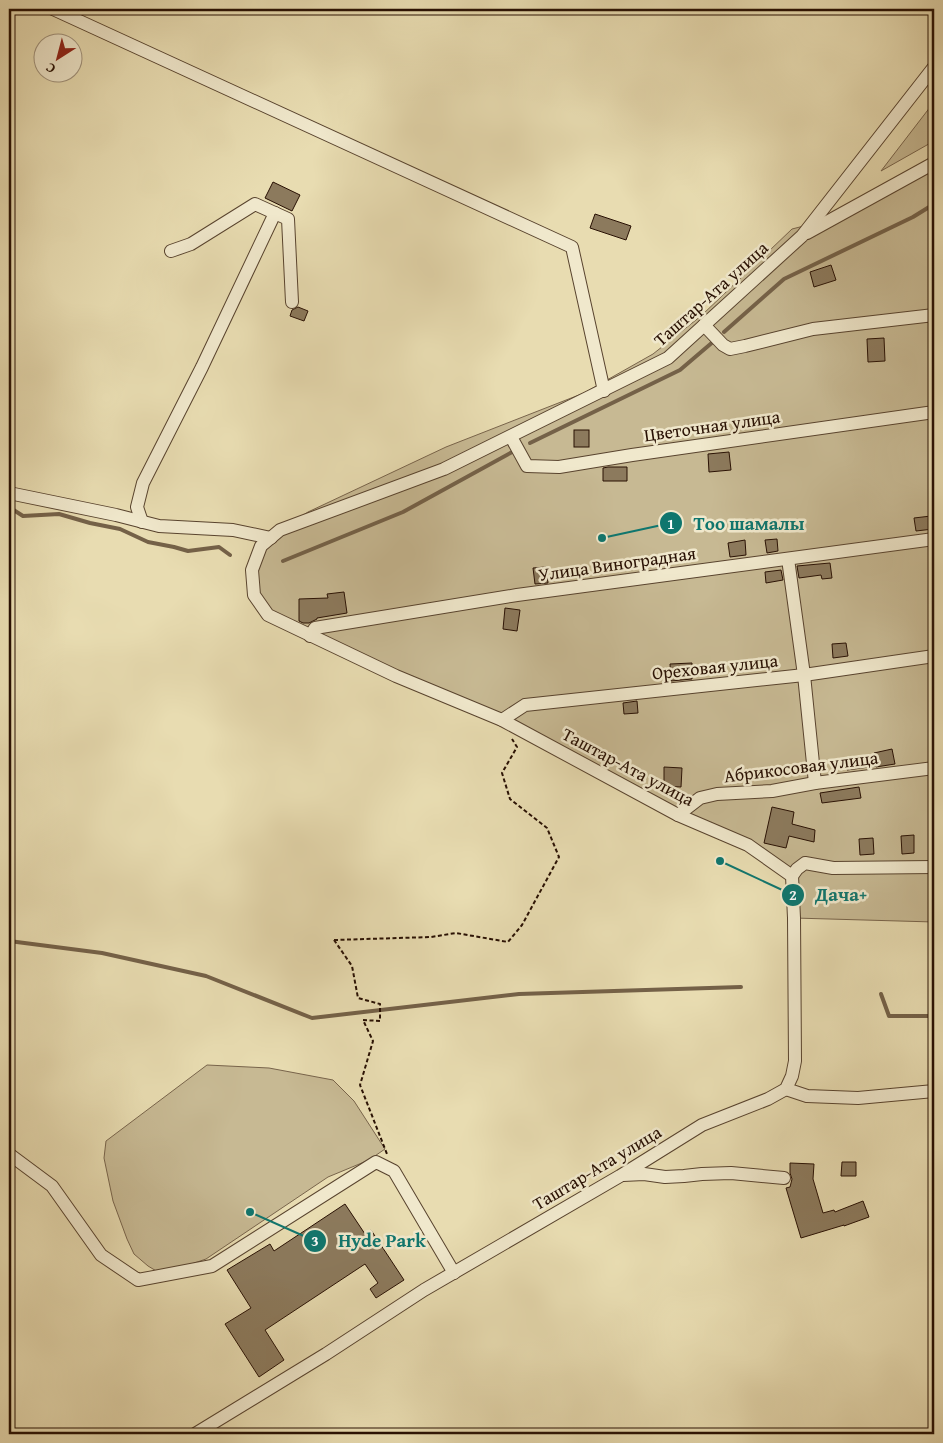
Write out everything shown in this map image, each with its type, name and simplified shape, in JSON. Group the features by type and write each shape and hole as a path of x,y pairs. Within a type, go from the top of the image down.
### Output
{"street":[{"path":"53,9 572,247 604,391"},
{"path":"802,236 934,67"},
{"path":"802,236 934,162"},
{"path":"171,251 191,244 255,204 288,219 292,302"},
{"path":"142,522 137,507 143,483 202,367 275,213"},
{"name":"Таштар-Ата улица","path":"792,876 748,845 678,815 502,720 396,676 268,615 254,595 252,570 261,546 280,530 444,469 668,358 802,236"},
{"path":"704,325 723,345 730,349 813,329 934,315"},
{"name":"Цветочная улица","path":"511,437 527,466 559,467 934,412"},
{"path":"9,493 116,515 159,526 234,530 271,538"},
{"name":"Улица Виноградная","path":"310,636 315,628 517,594 934,539"},
{"path":"788,559 804,675 815,783"},
{"name":"Ореховая улица","path":"502,720 524,705 804,675 934,656"},
{"name":"Абрикосовая улица","path":"678,815 700,798 717,794 772,790 934,768"},
{"path":"934,867 834,868 805,864 797,869 792,876 795,1061 792,1076 786,1089 807,1096 858,1098 934,1091"},
{"name":"Таштар-Ата улица","path":"195,1434 326,1354 424,1290 620,1176 702,1125 768,1099 786,1089"},
{"path":"9,1154 52,1186 101,1255 138,1280 212,1266 376,1162 394,1171 454,1273"},
{"path":"620,1176 644,1174 684,1176 731,1173 784,1178"}],"path":[{"path":"394,1171 360,1085 373,1041 363,1020 380,1021 380,1004 358,998 352,966 334,940 431,938 456,933 508,942 522,926 558,858 547,828 510,800 502,773 516,747 502,720"}],"shaded area":[{"path":"934,102 934,141 881,171"},
{"path":"934,167 934,922 794,918 792,876 748,845 502,720 268,615 254,595 261,546 280,530 308,512 446,447 584,393 653,354 701,316 792,229 847,215"},
{"path":"207,1065 269,1068 333,1080 354,1101 385,1149 369,1160 328,1177 206,1259 171,1271 158,1272 134,1254 127,1239 113,1201 104,1158 106,1141"}],"building":[{"path":"273,182 300,195 292,211 265,198"},
{"path":"595,214 631,226 626,240 590,228"},
{"path":"831,265 836,280 814,287 810,272"},
{"path":"298,307 308,311 304,321 290,316 292,310"},
{"path":"884,338 885,361 868,362 867,339"},
{"path":"574,430 589,430 589,447 574,447"},
{"path":"729,452 731,470 709,472 708,454"},
{"path":"627,467 627,481 603,481 603,468"},
{"path":"931,516 933,529 916,531 914,518"},
{"path":"777,539 778,551 767,553 765,540"},
{"path":"745,540 746,555 730,557 728,543"},
{"path":"830,563 832,578 822,579 821,575 799,578 797,566"},
{"path":"546,567 548,583 535,584 533,568"},
{"path":"781,570 783,580 766,583 765,572"},
{"path":"344,592 347,613 317,618 309,623 299,621 299,599 328,598 327,594"},
{"path":"505,608 520,610 517,631 503,629"},
{"path":"846,643 848,656 833,658 832,644"},
{"path":"692,663 692,679 671,681 670,664"},
{"path":"637,701 638,713 624,714 623,703"},
{"path":"892,749 895,764 847,770 845,759 874,755 874,753"},
{"path":"664,767 682,768 681,787 664,786"},
{"path":"859,787 861,798 822,803 820,793"},
{"path":"772,807 794,812 792,824 815,830 814,842 789,836 786,848 764,843"},
{"path":"914,835 914,853 902,854 901,836"},
{"path":"873,838 874,854 860,855 859,839"},
{"path":"842,1162 856,1162 856,1176 841,1176"},
{"path":"790,1163 814,1164 813,1179 823,1213 834,1210 835,1212 863,1201 869,1217 801,1238 786,1188 790,1187 792,1179"},
{"path":"345,1204 365,1234 371,1230 404,1280 376,1298 370,1289 378,1283 365,1264 265,1330 284,1360 259,1377 225,1324 251,1308 227,1270 270,1244 274,1251"}],"waterway":[{"path":"724,332 784,279 913,217 934,204"},
{"path":"530,443 680,370 714,341"},
{"path":"283,561 403,512 514,451"},
{"path":"9,507 23,516 59,514 120,529 148,542 188,551 219,547 230,555"},
{"path":"9,941 102,953 206,976 312,1018 519,994 741,987"},
{"path":"881,994 889,1016 934,1016"}],"place":[{"name":"Тоо шамалы","path":"602,538"},
{"name":"Дача+","path":"720,861"},
{"name":"Hyde Park","path":"250,1212"}]}
